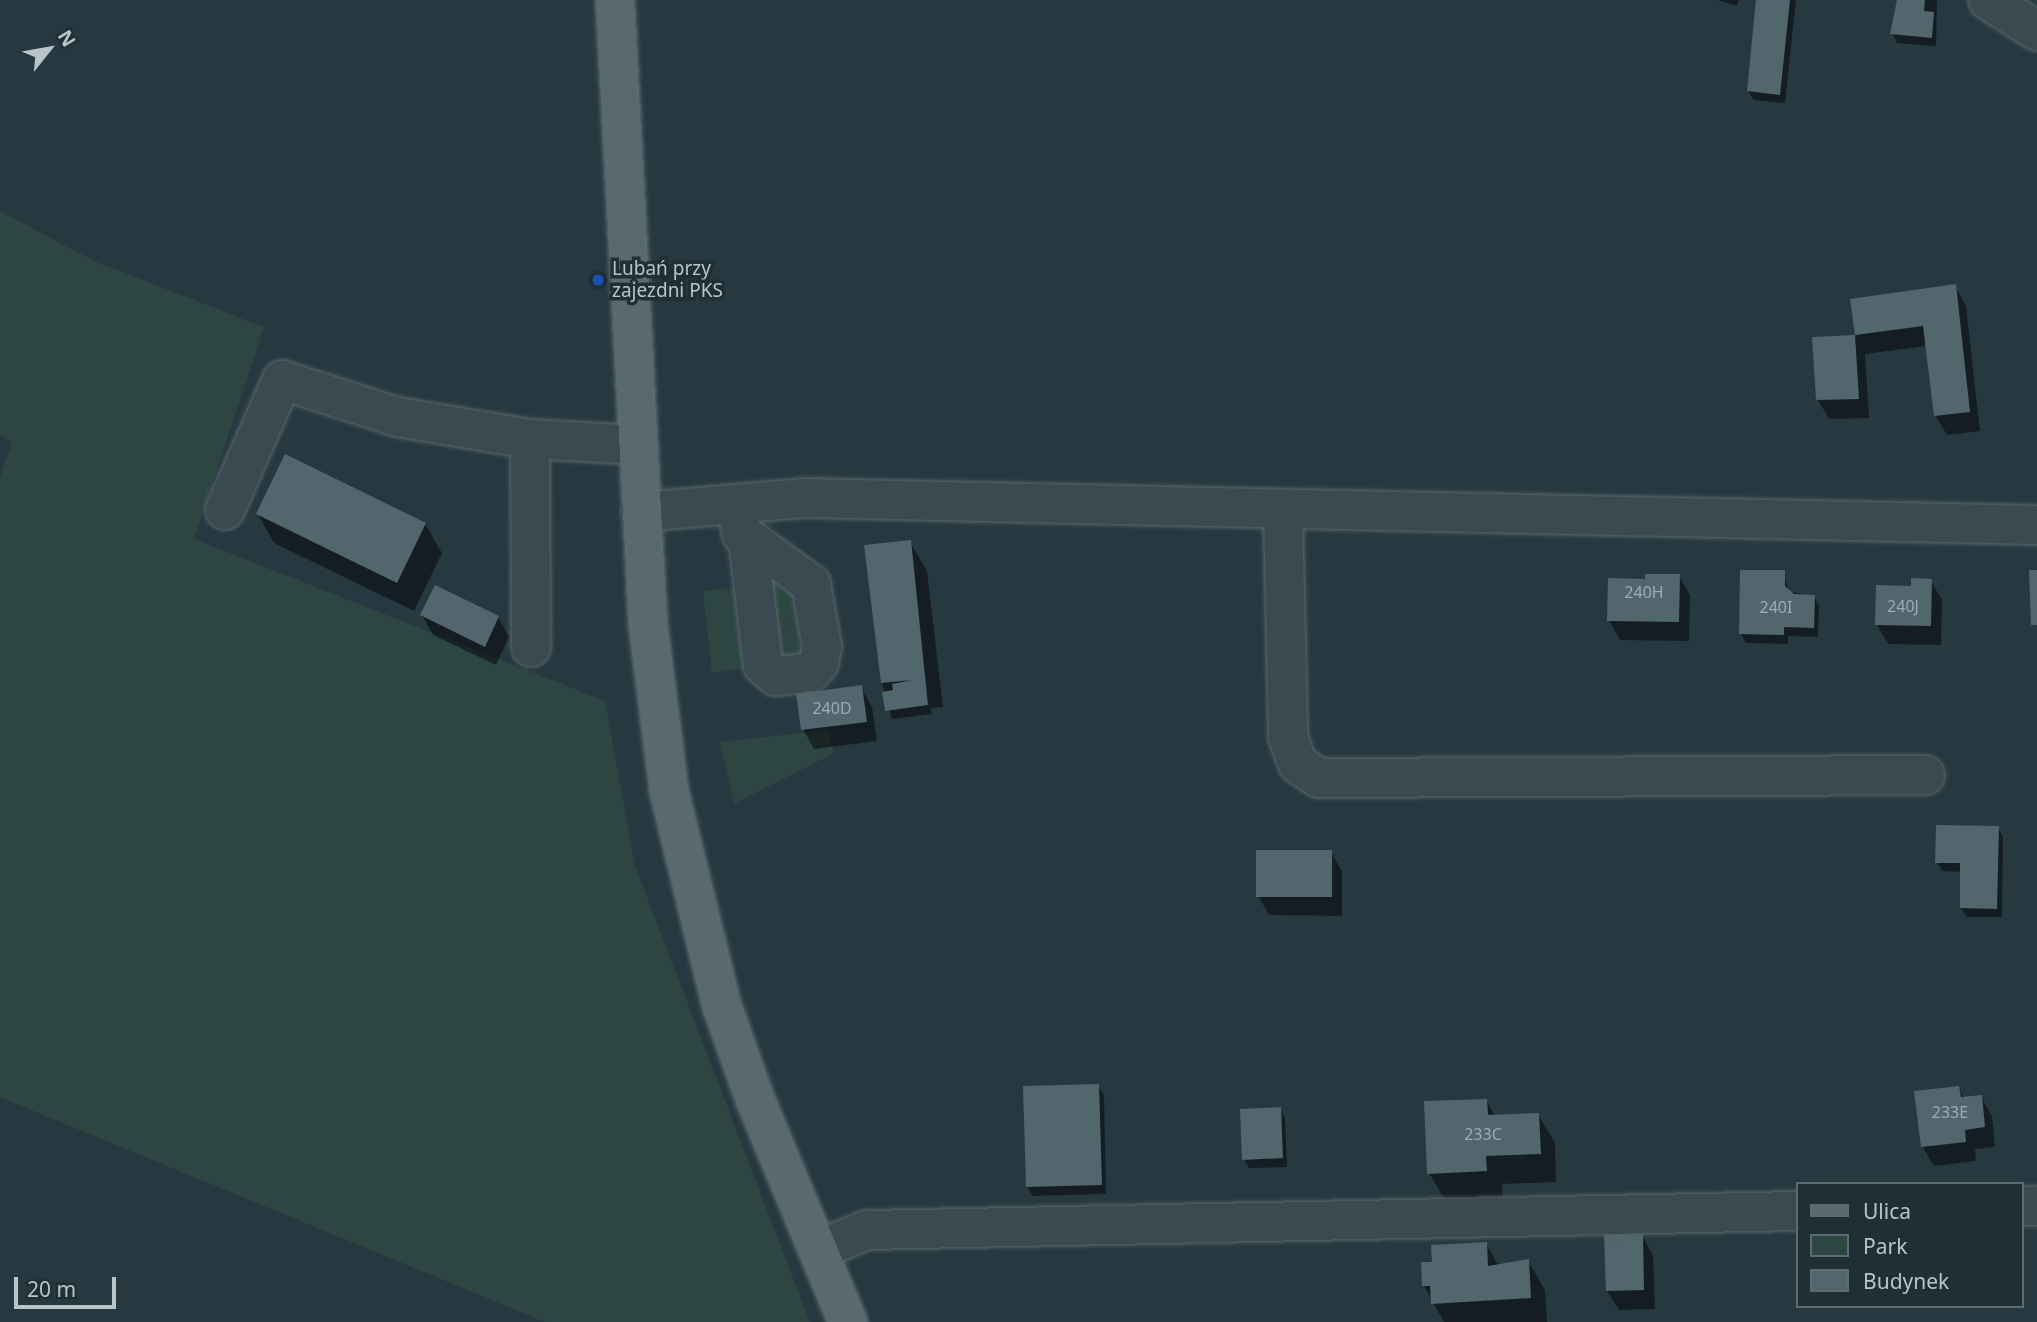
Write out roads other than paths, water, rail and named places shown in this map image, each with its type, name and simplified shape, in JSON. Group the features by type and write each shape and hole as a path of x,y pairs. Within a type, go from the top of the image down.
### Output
{"main road":[{"path":"614,0 641,512 659,725 682,855 722,1006 848,1322"}],"street":[{"path":"1988,0 2037,31"},
{"path":"225,510 282,380 397,418 530,439 638,444"},
{"path":"530,439 531,647"},
{"path":"641,512 742,522 805,498 2037,525"},
{"path":"1283,510 1288,737 1298,764 1319,778 1925,775"},
{"path":"818,1250 867,1230 1796,1211"}],"place":[{"name":"Lubań przy zajezdni PKS","path":"598,280"}]}
